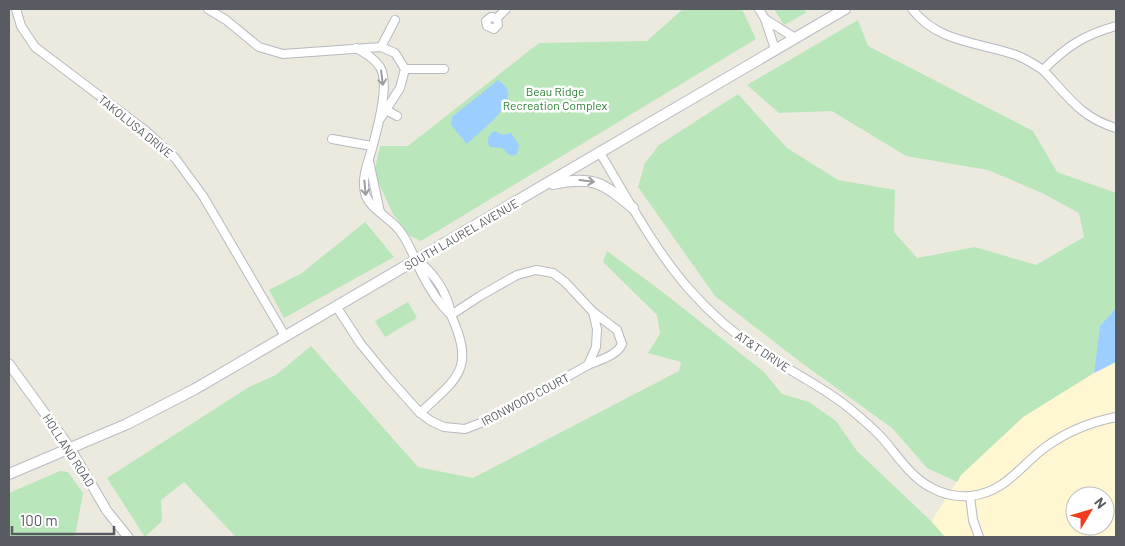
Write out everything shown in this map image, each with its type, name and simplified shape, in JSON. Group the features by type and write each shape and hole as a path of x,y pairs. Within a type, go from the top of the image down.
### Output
{"main road":[{"name":"SOUTH LAUREL AVENUE","path":"9,474 157,410 195,390 795,38 832,12 845,9"},
{"path":"540,188 564,182 587,180 599,183 614,192 633,208"}],"street":[{"name":"TAKOLUSA DRIVE","path":"16,9 21,26 35,47 158,141 188,173 204,196 285,336"},
{"path":"208,9 226,20 259,47 282,54 381,47 395,53 405,68 400,88 378,120"},
{"path":"219,9 226,20"},
{"path":"497,18 506,9"},
{"path":"759,9 765,19 775,49"},
{"path":"912,9 926,23 949,37 1017,56 1043,70 1069,100 1086,115 1098,122 1116,128"},
{"path":"765,19 795,38"},
{"path":"381,47 395,20"},
{"path":"1043,70 1061,52 1079,39 1116,26"},
{"path":"356,48 374,59 381,68 383,76 383,93 378,120 365,169 364,190 367,199 399,229 417,260 421,272 437,289 444,308 451,315 460,334 463,354 461,369 448,387 420,413"},
{"path":"405,68 444,69"},
{"path":"386,110 397,116"},
{"path":"332,139 372,146"},
{"name":"AT&T DRIVE","path":"600,153 633,208 679,277 708,310 728,328 760,351 827,392 847,407 881,437 923,483 946,494 970,496 988,492 1006,484 1034,456 1060,437 1086,425 1116,417"},
{"name":"IRONWOOD COURT","path":"336,306 366,350 420,413 444,427 465,429 496,417 588,365 614,354 622,344 617,330 593,312 565,282 553,273 536,270 517,275 451,315"},
{"path":"588,365 596,347 597,328 593,312"},
{"name":"HOLLAND ROAD","path":"9,364 70,448 107,511 128,537"},
{"path":"970,496 973,520 979,537"}],"shaded area":[{"path":"1116,362 1116,537 945,537 931,522 961,475 1023,417 1094,373"}],"green space":[{"name":"Beau Ridge Recreation Complex","path":"683,9 742,9 756,39 421,241 410,236 393,214 374,173 380,146 408,146 539,43 647,41"},
{"path":"774,9 802,9 807,12 784,25"},
{"path":"858,20 868,46 1033,131 1057,172 1116,193 1116,308 1100,326 1094,373 1023,417 961,475 957,482 927,468 892,428 799,361 715,296 638,187 645,163 659,145 738,94 787,148 838,180 895,190 894,232 917,258 975,247 1036,265 1084,237 1079,213 1042,193 988,170 906,156 832,111 779,113 747,85"},
{"path":"365,222 394,257 284,318 269,290 302,273"},
{"path":"607,251 764,372 782,394 809,402 836,421 857,451 931,521 945,537 236,537 184,482 161,500 162,521 145,537 107,478 249,387 276,375 311,346 418,467 473,478 679,371 681,362 648,353 660,334 657,315 603,262"},
{"path":"408,302 417,318 385,337 375,321"},
{"path":"60,471 68,472 83,493 75,537 9,537 9,493"}],"water":[{"path":"498,80 508,91 507,102 498,115 467,144 451,125 452,117"},
{"path":"495,131 502,135 511,133 519,145 517,154 510,155 502,148 490,147 488,143 489,137"},
{"path":"1116,308 1116,362 1094,373 1100,326"}]}
